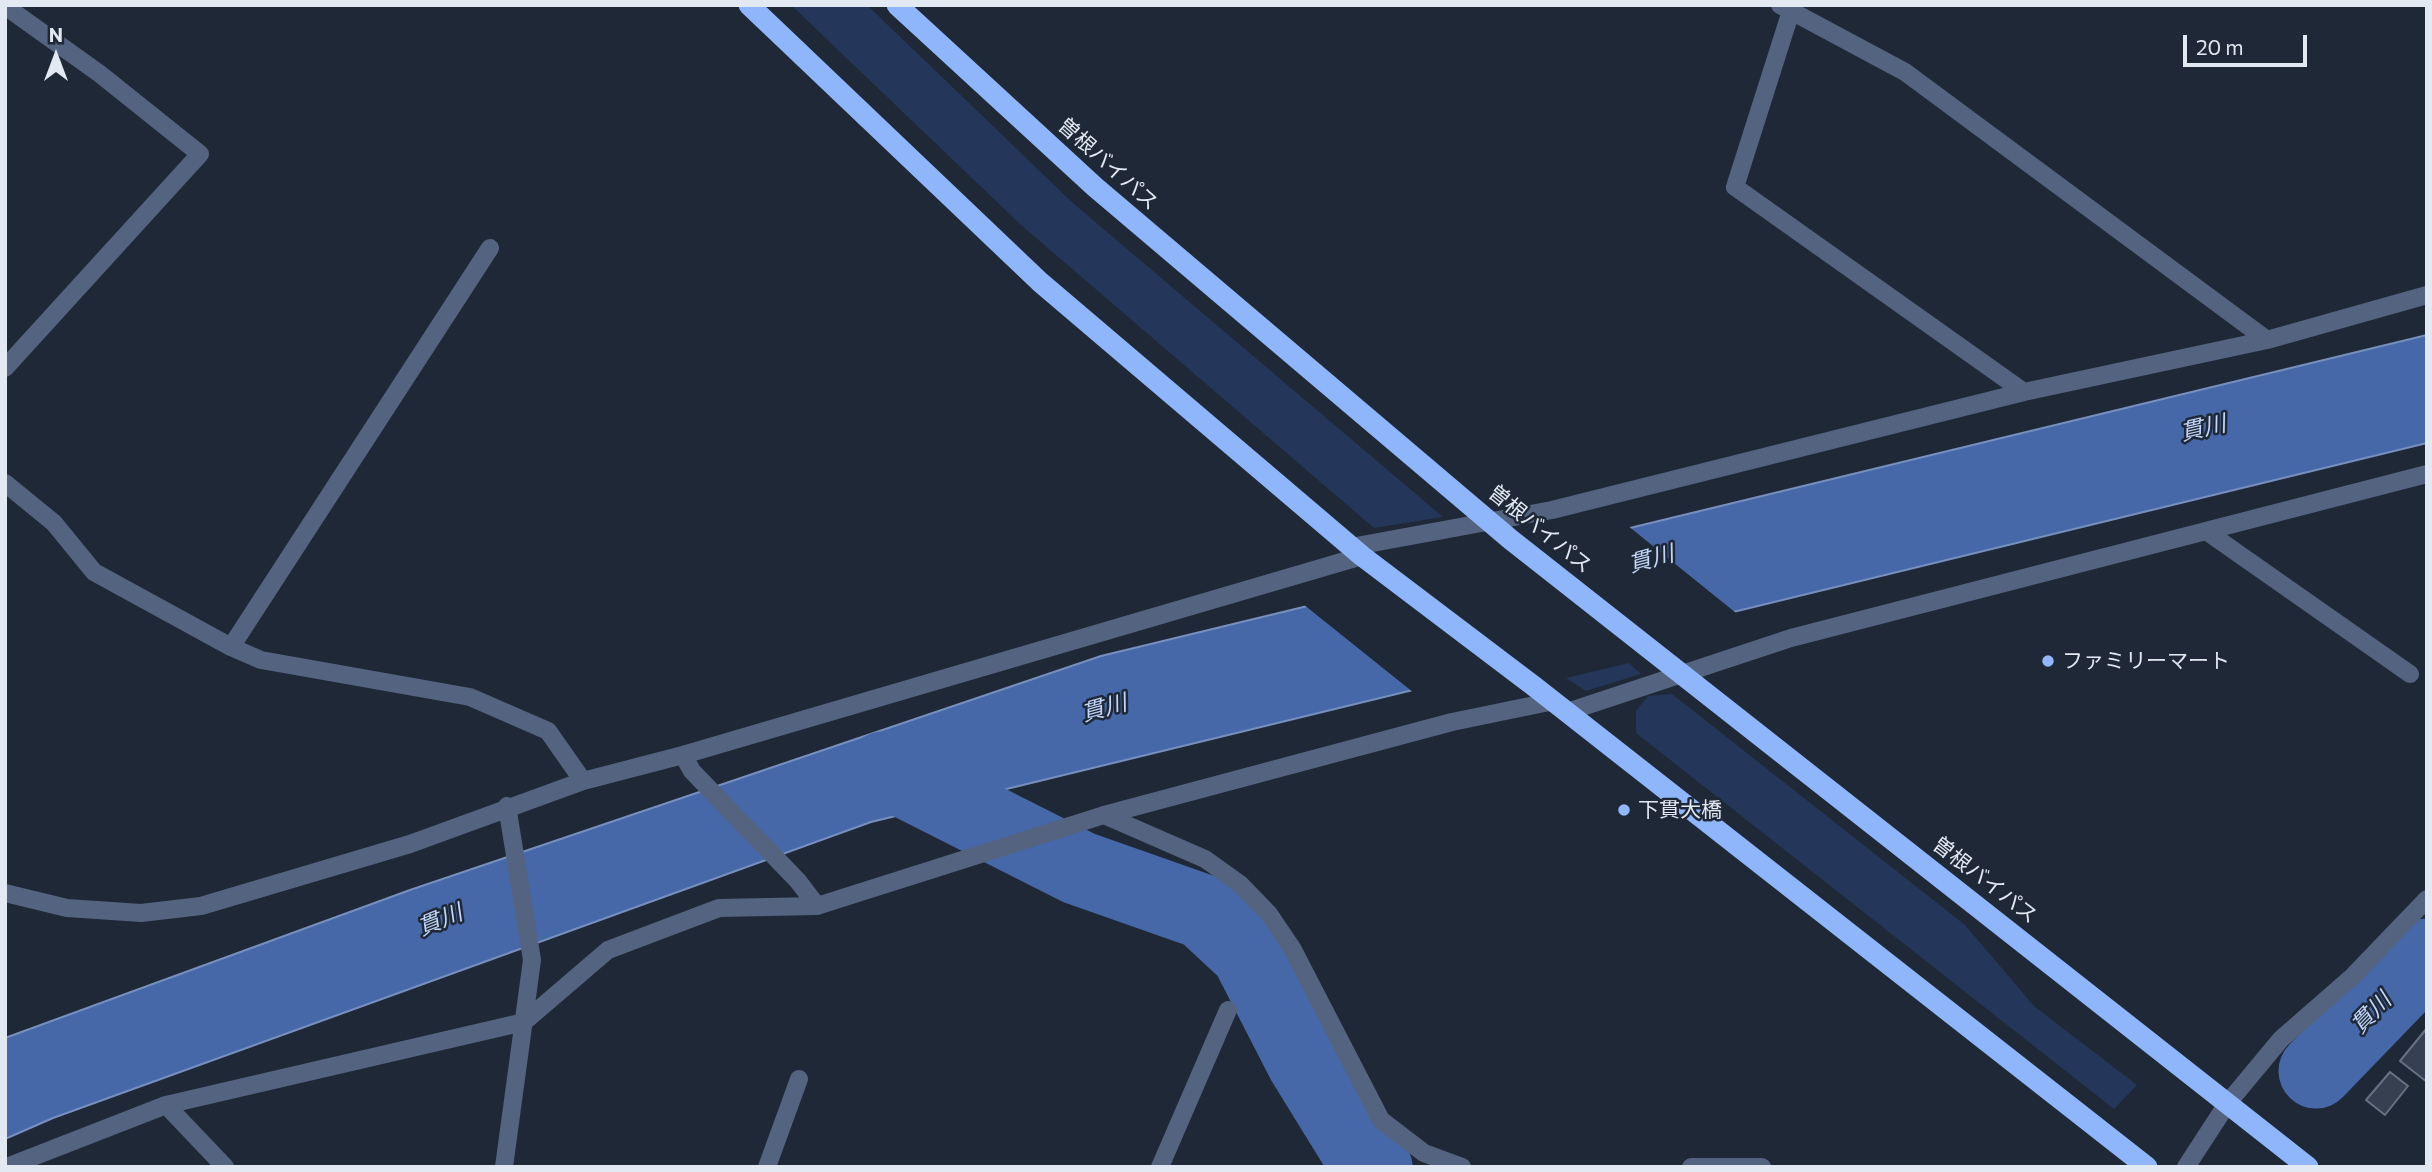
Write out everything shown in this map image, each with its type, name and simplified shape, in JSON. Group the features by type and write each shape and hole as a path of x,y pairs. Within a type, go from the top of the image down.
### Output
{"highway":[{"path":"749,5 1040,282 1357,551 1535,687 2147,1167"},
{"name":"曽根バイパス","path":"897,5 1095,187 1510,539 2308,1167"}],"street":[{"path":"5,6 100,74 200,154 5,368"},
{"path":"2024,392 1735,187 1785,8 1905,72 2267,340"},
{"path":"231,647 491,248"},
{"path":"5,893 67,908 116,912 141,913 201,905 410,844 507,806 583,781 687,763 1357,551 1552,510 2024,392 2267,340 2427,295"},
{"path":"7,1167 166,1105 524,1022 608,950 719,908 817,905 1104,815 1452,722 1560,707 1686,675 1791,638 2427,474"},
{"path":"5,483 54,523 94,572 231,647 261,660 470,697 548,731 583,781"},
{"path":"2206,531 2410,674"},
{"path":"687,763 799,881 817,905"},
{"path":"503,1167 532,960 507,806"},
{"path":"1104,815 1205,859 1240,884 1269,914 1292,947 1381,1120 1424,1153 1462,1167"},
{"path":"2186,1167 2227,1104 2281,1039 2352,977 2427,899"},
{"path":"1160,1167 1228,1010"},
{"path":"767,1167 799,1079"},
{"path":"166,1105 225,1167"},
{"path":"1691,1167 1762,1167"}],"shaded area":[{"path":"791,5 867,5 1074,204 1443,517 1374,528 1021,225"},
{"path":"1629,663 1641,674 1586,691 1566,678"},
{"path":"1672,694 1965,925 2034,1006 2137,1085 2114,1109 1636,733 1636,711 1648,696"}],"water":[{"path":"2427,335 2427,443 871,822 53,1118 5,1139 5,1038 410,890 1101,656"}],"pier":[{"path":"1627,525 1736,613 1414,693 1303,604"}],"building":[{"path":"2427,1028 2427,1082 2400,1061"},
{"path":"2390,1072 2408,1086 2385,1115 2366,1100"}],"waterway":[{"name":"貫川","path":"883,769 1079,868 1204,912 1248,953 1304,1062 1365,1161 1375,1167"},
{"name":"貫川","path":"2316,1071 2427,956"}],"place":[{"name":"ファミリーマート","path":"2048,661"},
{"name":"下貫大橋","path":"1624,810"}]}
